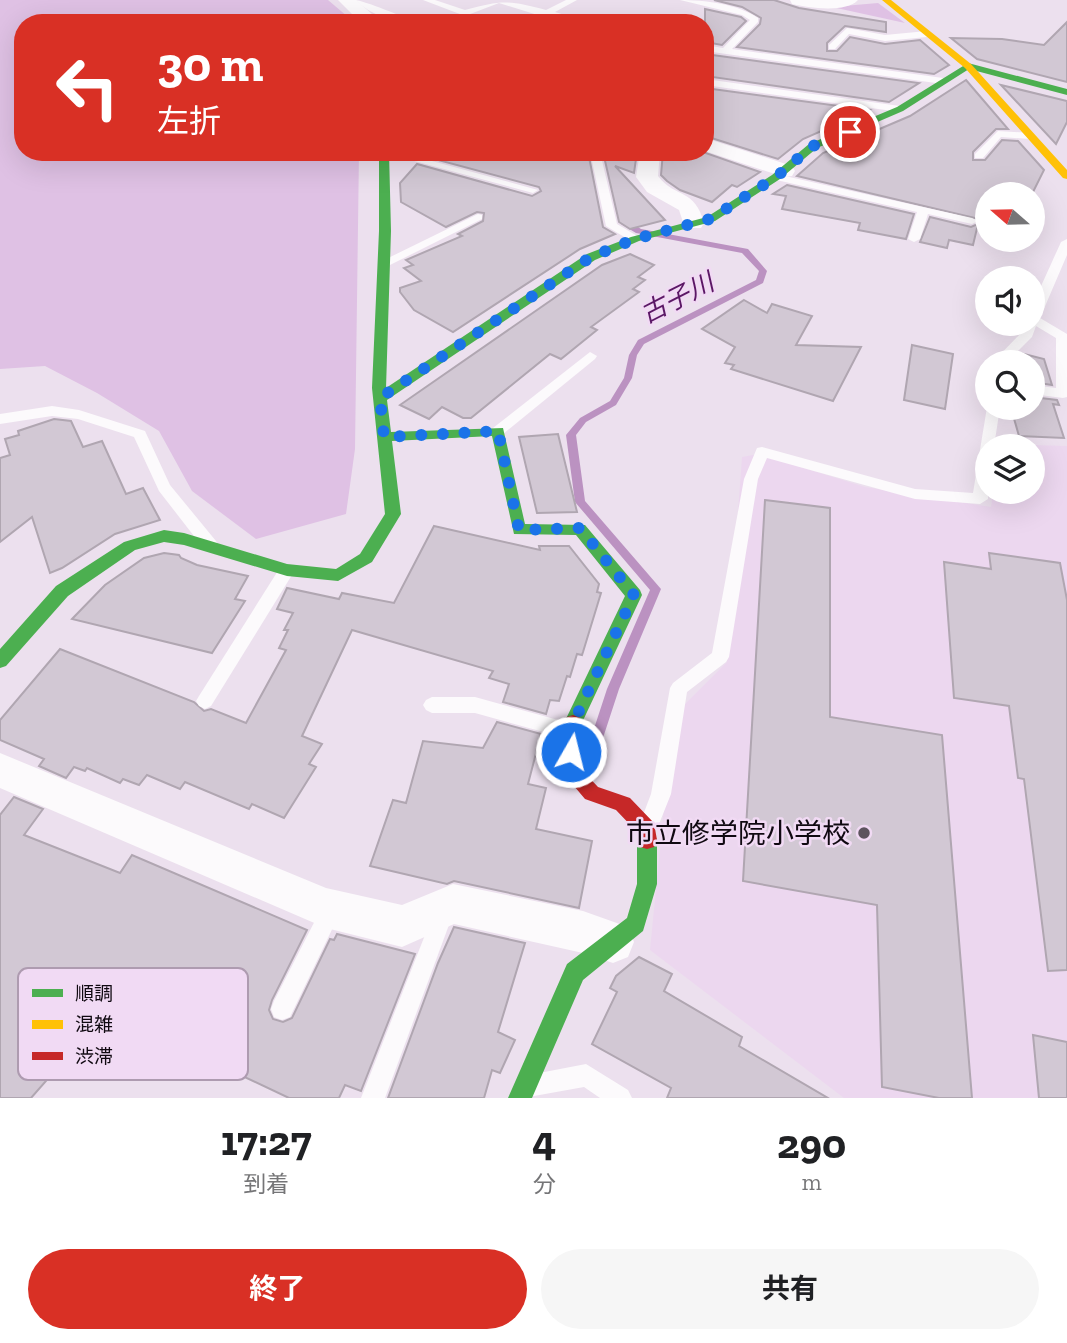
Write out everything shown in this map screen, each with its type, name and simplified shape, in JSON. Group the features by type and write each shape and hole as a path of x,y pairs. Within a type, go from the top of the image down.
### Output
{"street":[{"path":"798,0 816,4 850,0"},
{"path":"886,0 968,66 1067,176"},
{"path":"380,398 591,257 635,239 710,219 780,174 813,146 900,109 968,66 1067,92"},
{"path":"714,148 780,174"},
{"path":"0,661 8,640 62,591 130,546 164,536 212,547 287,570 338,575 366,558 393,514 380,398 385,161"},
{"path":"649,161 647,177 655,187 689,207 693,223"},
{"path":"384,437 498,431 519,530 580,528 634,595 569,732 572,773 592,793 623,804 648,829 647,884 636,924 575,972 523,1092"},
{"path":"0,770 331,910 402,926 453,904 583,932 613,942"}],"lane":[{"path":"427,0 466,13 498,0 548,14"},
{"path":"544,13 573,0"},
{"path":"684,0 746,13 755,20 724,52"},
{"path":"353,1 385,14"},
{"path":"832,47 847,31 885,38 927,34"},
{"path":"714,50 943,81"},
{"path":"714,83 900,109"},
{"path":"979,156 998,134 1031,136"},
{"path":"420,161 533,190"},
{"path":"597,161 612,226 635,239"},
{"path":"780,174 852,192 875,201 972,221"},
{"path":"914,239 923,211"},
{"path":"384,263 478,218"},
{"path":"1045,292 1067,242"},
{"path":"1045,328 1062,336 1063,394 1045,391"},
{"path":"1012,350 1025,336"},
{"path":"498,431 590,356"},
{"path":"0,419 52,411 79,415 140,434 164,487 212,547"},
{"path":"648,829 661,794 679,688 720,657 751,479 762,452 915,494 975,499"},
{"path":"205,701 287,570"},
{"path":"432,705 475,705 569,732"},
{"path":"373,1098 446,907"},
{"path":"282,1009 331,910"},
{"path":"523,1092 586,1075 620,1098"}],"shaded area":[{"path":"0,0 328,0 344,14 14,14 14,161 359,161 355,449 346,514 256,539 192,491 159,431 97,393 45,366 0,369"},
{"path":"878,3 905,23 832,7"},
{"name":"市立修学院小学校","path":"1045,445 1067,446 1067,1098 844,1098 650,950 673,716 727,662 742,457 759,454 865,487 991,507 991,504 1045,504"}],"building":[{"path":"714,0 774,0 799,8 886,22 886,32 845,26 827,43 827,51 837,51 850,37 885,44 920,40 949,65 934,74 737,47 760,24 761,18 742,7"},
{"path":"705,9 741,17 746,21 722,45 714,44 714,14 705,14"},
{"path":"1067,22 1067,82 977,59 951,38 1002,39 1044,45"},
{"path":"714,55 919,83 889,102 714,77"},
{"path":"966,80 1008,129 996,129 973,152 973,160 985,160 1002,140 1018,141 1044,170 1038,182 975,182 975,218 797,176 823,153 910,116"},
{"path":"1001,85 1067,101 1067,122 1056,144"},
{"path":"714,89 869,110 803,139 778,159 714,139"},
{"path":"714,156 760,172 737,187 732,185 712,202 680,190 661,175 662,161 714,161"},
{"path":"442,161 590,161 603,227 615,234 580,249 453,332 414,310 400,292 400,288 421,281 404,268 413,265 406,260 462,236 458,234 483,221 484,213 477,212 446,227 401,202 400,183 417,164 532,196 541,191 539,187"},
{"path":"605,161 636,161 634,173 615,166 665,220 630,229 619,222"},
{"path":"787,185 914,214 906,239 858,230 860,223 782,209 786,196 773,194"},
{"path":"930,217 971,227 975,225 973,245 949,240 947,248 920,242"},
{"path":"630,254 654,265 638,277 645,280 633,289 639,292 591,327 597,330 561,359 550,354 471,418 463,418 442,407 429,419 400,405 602,265"},
{"path":"744,300 767,313 772,304 812,316 796,345 861,347 833,401 731,369 734,365 725,363 735,347 702,329"},
{"path":"912,345 953,354 945,409 904,400"},
{"path":"1045,362 1052,385 1045,384"},
{"path":"1045,399 1057,400 1059,405 1053,404 1064,438 1045,437 1045,434 1018,434 1014,420 1045,420"},
{"path":"54,419 71,421 83,447 102,441 126,494 143,488 160,520 115,534 50,573 32,517 0,542 0,458 10,455 5,439 19,435 18,431"},
{"path":"558,434 577,512 537,513 519,437"},
{"path":"765,500 830,508 830,717 942,735 972,1098 939,1098 882,1087 877,905 743,881"},
{"path":"434,526 540,550 539,546 569,546 599,584 597,592 601,593 582,655 577,654 559,701 550,700 546,714 503,702 509,684 489,678 493,671 352,630 302,736 322,744 309,764 316,767 284,818 252,804 249,809 185,782 180,789 147,775 139,785 123,779 120,783 87,768 85,771 74,767 66,778 39,766 44,759 0,740 0,720 60,649 194,702 204,711 211,709 246,723 286,650 279,648 293,613 277,609 287,588 339,599 342,593 394,603"},
{"path":"164,553 179,555 197,565 248,576 235,599 245,601 212,653 72,619 105,585 144,558"},
{"path":"989,553 1060,563 1067,600 1067,970 1048,971 1024,779 1018,778 1009,706 954,698 944,562 991,569"},
{"path":"497,722 541,734 528,784 546,788 536,829 592,841 579,908 454,881 447,884 370,866 393,800 406,803 423,741 483,748"},
{"path":"14,797 43,809 24,835 120,873 132,855 307,930 272,1000 269,1010 273,1019 283,1022 292,1018 330,939 334,940 337,934 415,954 361,1091 345,1085 339,1098 289,1098 248,1079 248,968 18,968 18,1080 47,1080 31,1098 0,1098 0,815"},
{"path":"454,927 525,943 498,1032 515,1040 500,1073 492,1070 484,1098 388,1098 438,963"},
{"path":"639,957 672,974 664,991 742,1037 739,1046 828,1098 667,1098 671,1088 592,1044 617,992 610,988 616,976"},
{"path":"1033,1035 1067,1042 1067,1098 1039,1098"}],"waterway":[{"name":"古子川","path":"594,747 613,689 656,589 580,502 571,435 583,420 613,403 628,378 633,355 641,342 760,281 763,271 745,251 639,231 624,222"}],"traffic: fast":[{"path":"380,398 591,257 635,239 711,219 776,177 813,146 900,109 968,66 1067,92"},
{"path":"0,661 62,591 130,546 164,536 184,539 287,570 338,575 366,558 393,514 379,388 385,231 384,161"},
{"path":"384,437 498,431 519,530 580,529 634,595 573,723"},
{"path":"520,1098 575,972 636,924 647,884 647,840"}],"traffic: slow":[{"path":"886,0 968,66 1067,176"}],"traffic: jam":[{"path":"573,723 569,731 572,773 592,793 623,804 647,829 647,840"}],"place":[{"name":"市立修学院小学校","path":"864,833"}],"route":[{"path":"571,752 569,732 634,595 580,528 519,530 498,431 384,437 380,398 591,257 635,239 710,219 776,177 813,146 850,132"}]}
